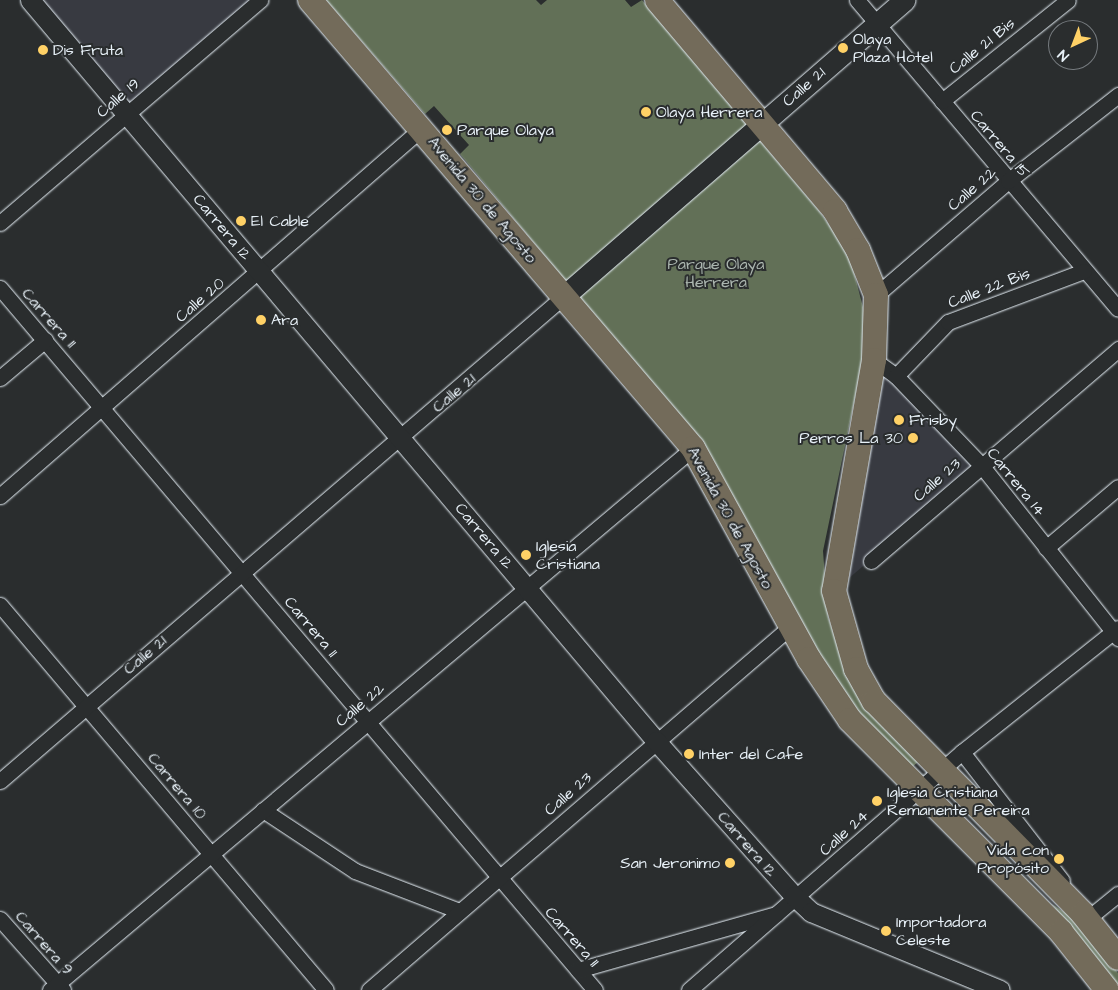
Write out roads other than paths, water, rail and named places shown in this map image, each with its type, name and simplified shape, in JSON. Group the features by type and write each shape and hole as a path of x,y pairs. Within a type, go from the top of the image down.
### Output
{"main road":[{"name":"Avenida 30 de Agosto","path":"310,0 422,128 693,448 791,626 850,720 1061,932 1104,987"},
{"path":"657,0 835,211 858,250 876,295 874,360 836,560 838,618 856,669 874,701 940,772 1085,916 1118,958"},
{"name":"Calle 21","path":"564,296 904,0"}],"street":[{"name":"Carrera 12","path":"30,0 656,741 797,899 811,912 1000,990"},
{"name":"Calle 19","path":"0,223 260,0"},
{"name":"Carrera 15","path":"857,0 1118,310"},
{"name":"Calle 21 Bis","path":"942,101 1068,0"},
{"name":"Calle 22","path":"876,295 1008,181 1118,95"},
{"name":"Calle 20","path":"0,496 422,128"},
{"name":"Calle 22 Bis","path":"896,376 948,322 1084,271"},
{"name":"Carrera 11","path":"0,288 595,990"},
{"name":"Calle 21","path":"0,781 86,705 564,296"},
{"path":"0,378 45,340"},
{"name":"Calle 23","path":"871,561 1118,349"},
{"name":"Carrera 14","path":"874,360 896,376 982,465 1046,548 1116,633"},
{"name":"Calle 22","path":"57,988 211,853 693,448"},
{"path":"1046,548 1118,487"},
{"name":"Carrera 10","path":"0,606 326,990"},
{"name":"Calle 23","path":"369,990 458,911 499,878 791,626"},
{"name":"Calle 24","path":"689,990 783,912 962,752 1116,633"},
{"path":"962,752 1045,855 1085,916 1118,894"},
{"path":"262,810 355,872 458,911"},
{"path":"578,970 783,912"},
{"name":"Carrera 9","path":"0,919 57,988"}],"place":[{"name":"Olaya Plaza Hotel","path":"843,48"},
{"name":"Dis Fruta","path":"43,50"},
{"name":"Olaya Herrera","path":"646,112"},
{"name":"Parque Olaya","path":"447,130"},
{"name":"El Cable","path":"241,221"},
{"name":"Ara","path":"261,320"},
{"name":"Frisby","path":"899,420"},
{"name":"Perros La 30","path":"913,438"},
{"name":"Iglesia Cristiana","path":"526,555"},
{"name":"Inter del Cafe","path":"689,754"},
{"name":"Iglesia Cristiana Remanente Pereira","path":"877,801"},
{"name":"Vida con Propósito","path":"1059,859"},
{"name":"San Jeronimo","path":"730,863"},
{"name":"Importadora Celeste","path":"886,931"}],"park label":[{"name":"Parque Olaya Herrera","path":"716,273"}]}
